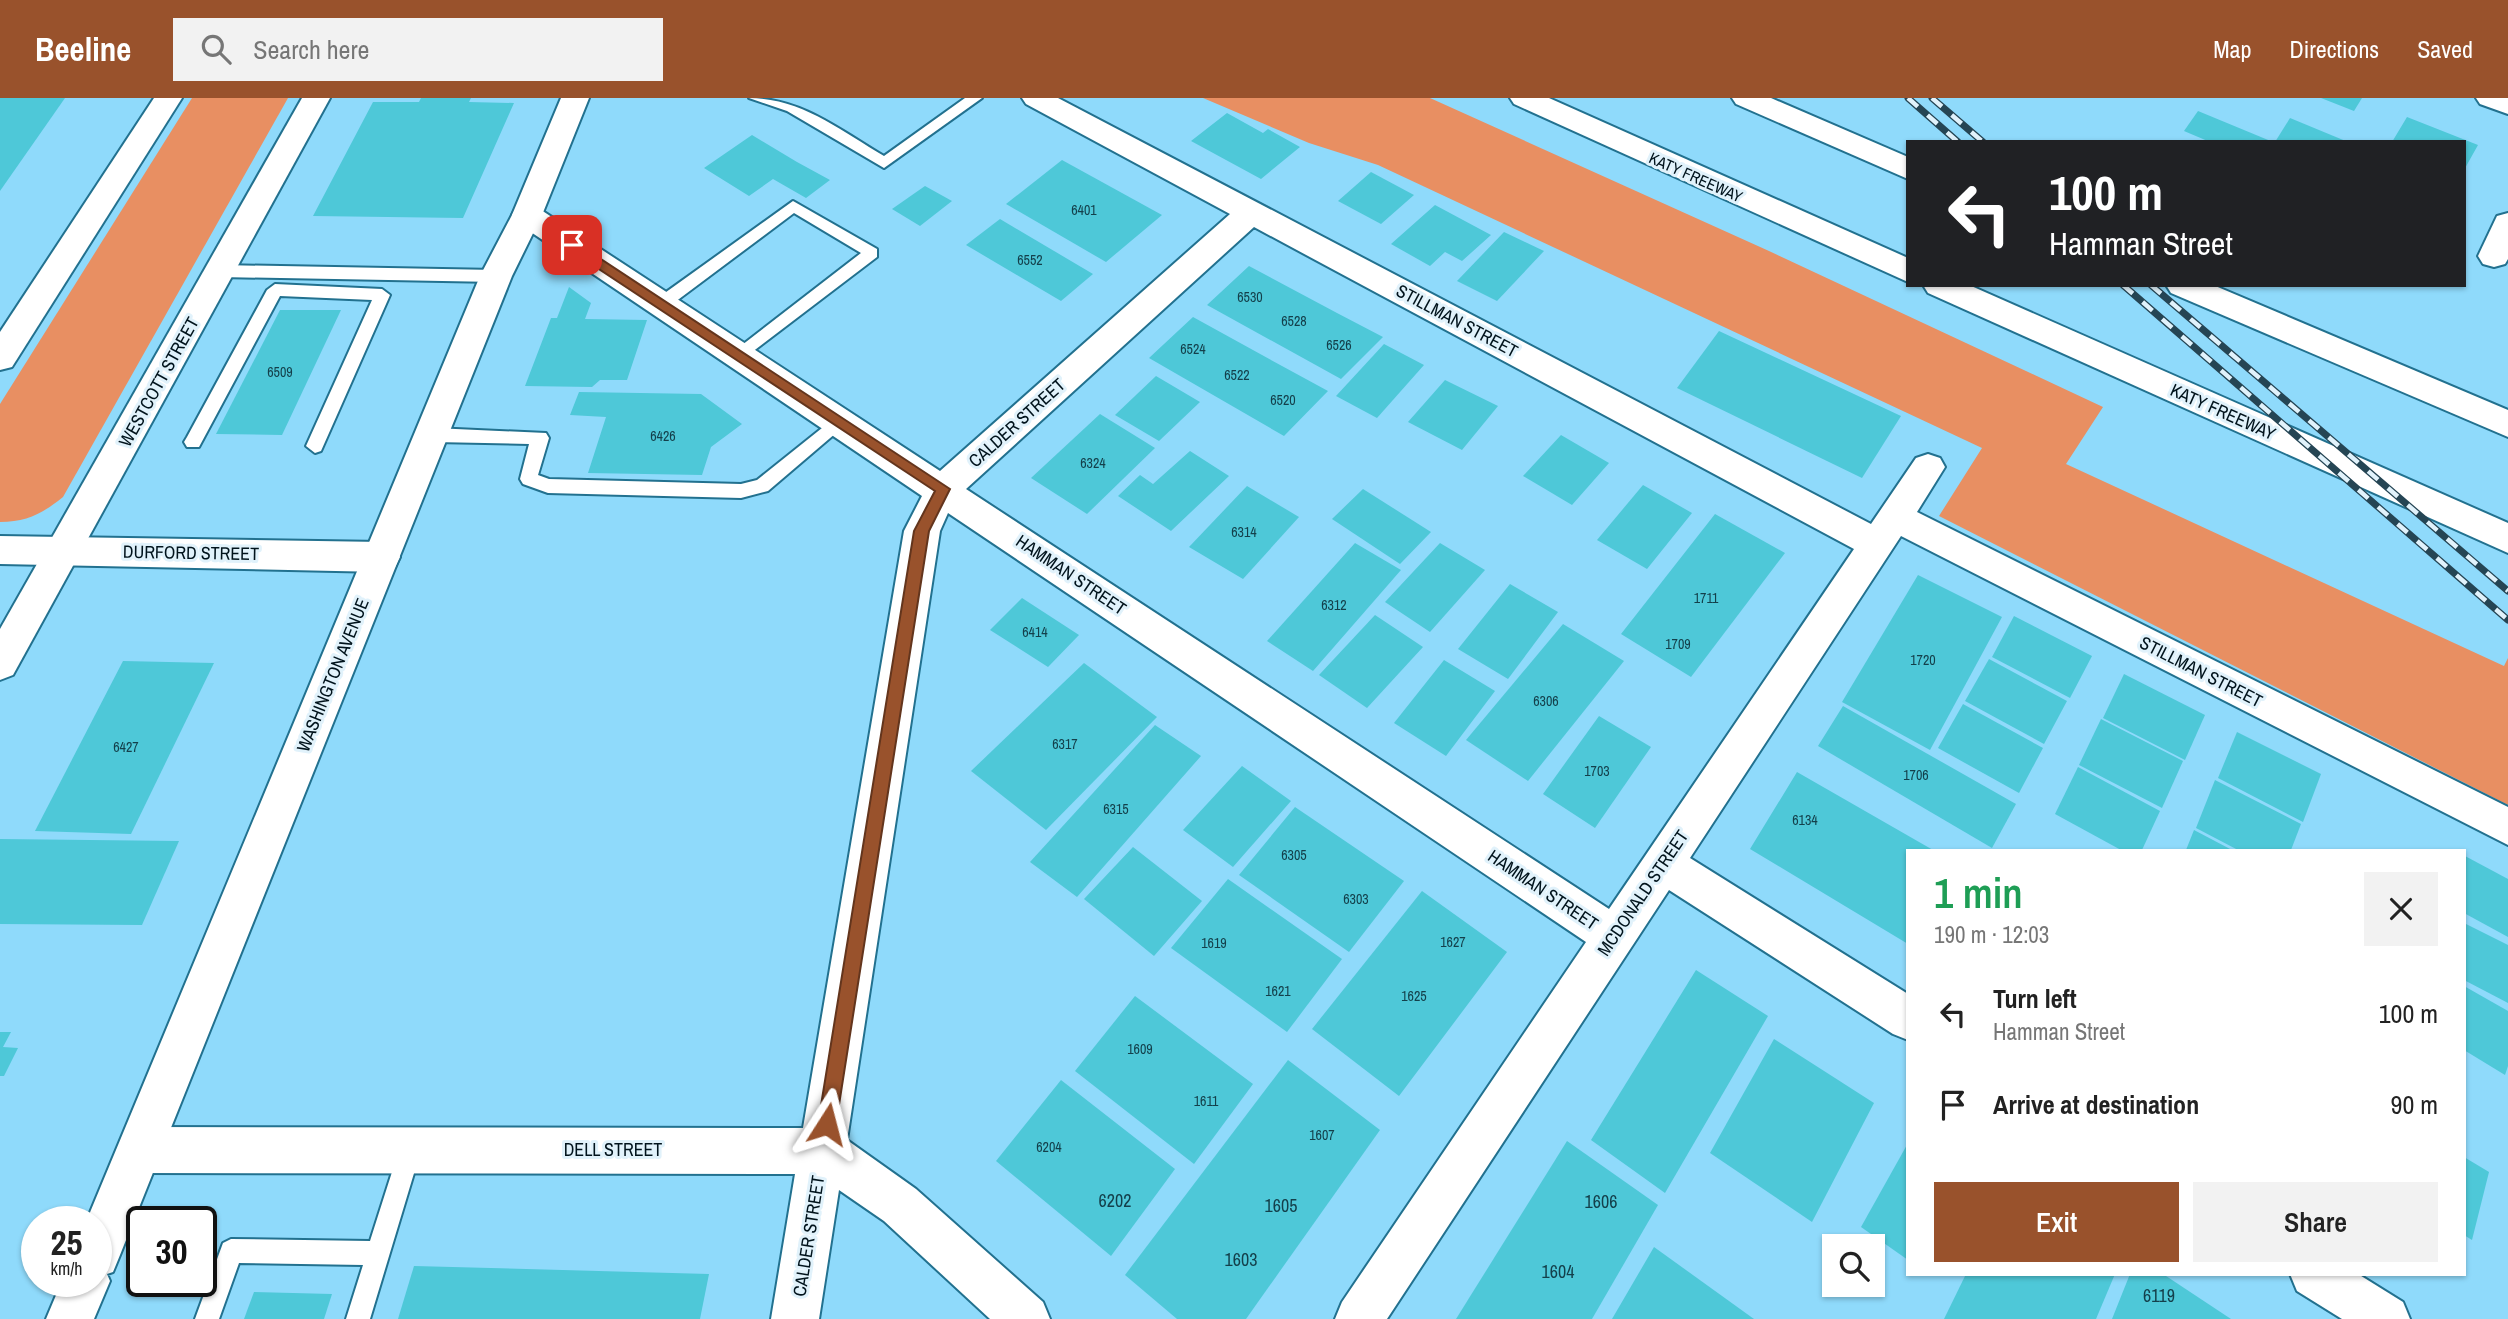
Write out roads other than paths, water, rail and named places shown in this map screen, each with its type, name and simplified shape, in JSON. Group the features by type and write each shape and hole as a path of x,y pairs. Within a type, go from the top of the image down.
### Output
{"main road":[{"path":"0,358 168,98"},
{"name":"WESTCOTT STREET","path":"0,664 316,98"},
{"name":"WASHINGTON AVENUE","path":"112,1216 434,435 496,276 527,215 575,98"},
{"name":"STILLMAN STREET","path":"1036,98 1251,212 1886,530 2508,827"},
{"path":"1496,98 1627,146"},
{"name":"KATY FREEWAY","path":"1524,98 1906,270"},
{"path":"1746,98 1906,168"},
{"path":"1769,98 1833,137"},
{"path":"2490,98 2508,104"},
{"name":"CALDER STREET","path":"795,1319 922,531 943,489 1251,212"},
{"name":"HAMMAN STREET","path":"527,215 1614,937"},
{"path":"2494,256 2508,223"},
{"name":"KATY FREEWAY","path":"1943,287 2508,539"},
{"path":"2187,287 2508,424"},
{"name":"MCDONALD STREET","path":"1359,1319 1928,467"},
{"name":"DURFORD STREET","path":"0,550 382,556"},
{"path":"1662,864 1906,1018"},
{"name":"DELL STREET","path":"139,1150 823,1151"},
{"path":"823,1151 900,1205 1026,1319"},
{"path":"2317,1276 2386,1319"},
{"path":"70,1319 79,1297"}],"lane":[{"path":"756,98 792,108 884,163 975,98"},
{"path":"661,304 793,206 872,253 738,356"},
{"path":"220,271 496,276"},
{"path":"193,442 275,290 382,295 314,446"},
{"path":"434,435 540,438 531,461 529,478 548,486 741,491 762,486 837,422"},
{"path":"358,1319 410,1150"},
{"path":"207,1319 232,1251 378,1254"}],"railway":[{"path":"1908,98 1956,140"},
{"path":"1932,98 1981,140"},
{"path":"2125,287 2508,620"},
{"path":"2153,287 2508,591"}]}
